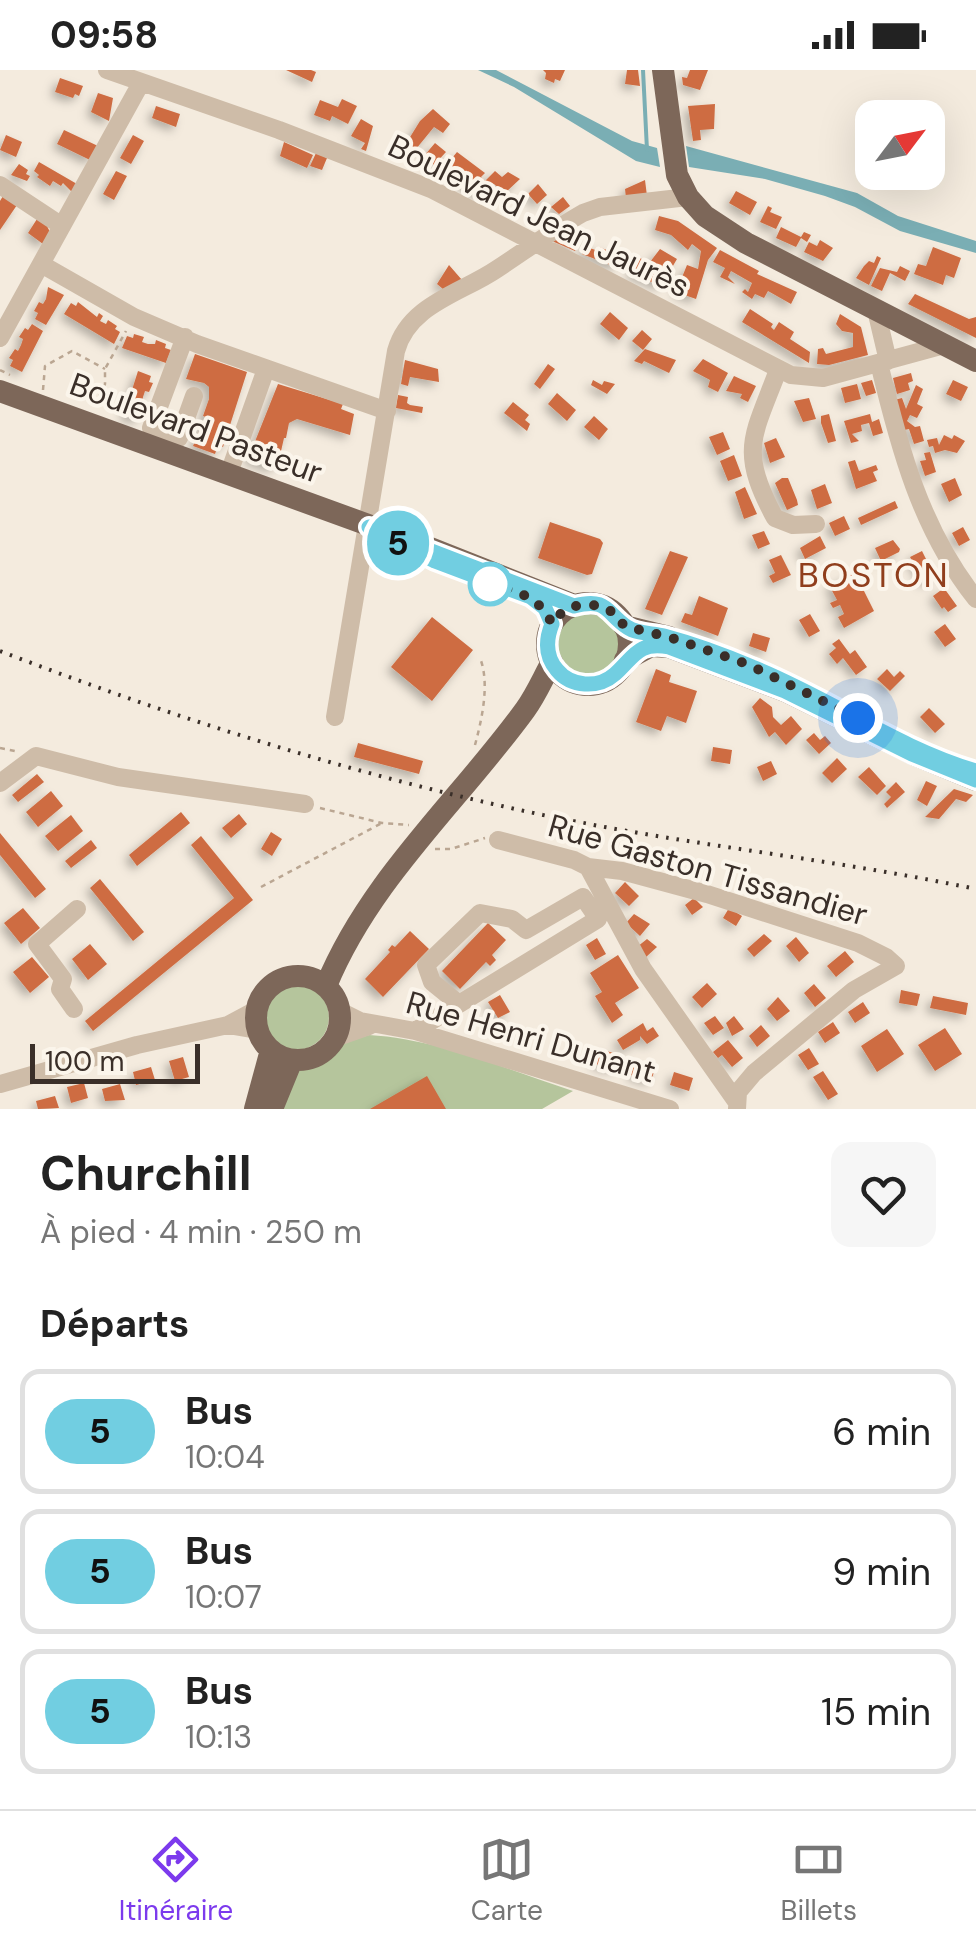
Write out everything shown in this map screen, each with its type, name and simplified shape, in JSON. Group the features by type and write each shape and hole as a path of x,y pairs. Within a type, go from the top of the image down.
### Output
{"main road":[{"path":"664,70 675,168 688,198 705,216 732,235 976,361"},
{"name":"Boulevard Pasteur","path":"9,385 369,527"},
{"path":"369,527 574,606"},
{"path":"369,527 435,561 531,597 545,608 552,624"},
{"path":"625,660 628,643 624,626 616,614 603,606 574,606 552,624 547,643 552,662 569,680 601,682 645,648 669,647 785,691 912,754 976,780"},
{"path":"624,626 672,638 756,668 936,756 976,771"},
{"path":"317,981 339,956 379,890 527,708 552,662"},
{"path":"527,708 569,680"},
{"path":"272,1109 269,1038 260,997 280,979 317,981"},
{"path":"269,1038 317,1056 335,1038 340,1012 317,981"},
{"path":"256,1109 269,1038"}],"street":[{"name":"Boulevard Jean Jaurès","path":"106,70 431,189 778,370 816,378 944,344"},
{"path":"0,338 141,83"},
{"path":"0,185 62,226"},
{"path":"335,716 396,350 406,328 424,311 592,208 688,198"},
{"path":"41,264 134,316 266,370 387,411"},
{"path":"876,310 883,362 908,474 956,574 976,597"},
{"path":"185,336 150,428 179,438 194,396"},
{"path":"229,473 266,370"},
{"path":"778,370 753,436 751,462 778,521 816,524"},
{"path":"0,783 36,756 118,776 306,804"},
{"name":"Rue Gaston Tissandier","path":"498,840 574,860 588,868 622,871 764,912 858,943 896,966 854,990 754,1073 743,1084 736,1105"},
{"path":"588,868 643,969 736,1105"},
{"path":"415,1031 598,919 582,897 526,930 512,919 480,913 426,965 432,982 459,1004"},
{"path":"74,1008 60,990 63,978 38,944 77,908"},
{"name":"Rue Henri Dunant","path":"340,1012 360,1022 415,1031 670,1109"},
{"path":"335,1038 375,1024"},
{"path":"0,1084 228,1025 269,1038"}],"path":[{"path":"93,408 105,384 105,369 134,316"},
{"path":"35,389 43,391 46,366 72,351 105,369"},
{"path":"0,370 9,385"},
{"path":"473,751 484,686 480,658"},
{"path":"306,804 382,823 408,824 418,840 444,850 476,839 498,840"},
{"path":"260,888 382,823"}],"green space":[{"path":"587,612 609,622 619,644 609,666 587,676 565,666 555,644 565,622"},
{"path":"296,984 320,993 329,1017 320,1041 296,1050 272,1041 263,1017 272,993"},
{"path":"369,1035 447,1049 573,1091 542,1109 281,1109 295,1072 322,1060 340,1044"}],"water":[{"path":"478,70 496,70 632,141 657,148 660,167 636,161 514,87"},
{"path":"686,146 857,193 898,216 976,241 976,253 900,231 825,196 765,179 689,167"}],"building":[{"path":"286,70 311,70 316,72 312,82"},
{"path":"543,70 565,70 560,81 555,79 554,83 545,79"},
{"path":"627,70 638,70 640,86 625,84"},
{"path":"690,70 708,70 700,90 683,85 682,77 687,78"},
{"path":"60,78 83,86 79,96 55,92"},
{"path":"98,93 113,98 109,121 91,112"},
{"path":"342,99 357,106 348,124 332,116 330,121 314,115 320,100 338,107"},
{"path":"715,104 714,129 700,130 701,140 693,141 688,106"},
{"path":"156,106 180,114 176,127 152,118"},
{"path":"433,109 450,124 443,133 434,127 416,149 407,142"},
{"path":"361,119 373,126 366,151 361,149 365,143 351,136"},
{"path":"64,130 98,146 90,160 57,144"},
{"path":"6,135 22,142 16,157 0,150"},
{"path":"133,135 144,141 131,164 120,158"},
{"path":"284,142 313,155 307,168 280,156"},
{"path":"435,143 446,152 434,165 424,156"},
{"path":"457,152 485,173 481,177 485,181 495,171 502,177 508,172 520,179 505,193 494,184 478,195 443,169"},
{"path":"316,153 327,158 322,170 310,166"},
{"path":"39,162 77,184 72,192 63,183 61,186 53,181 50,186 37,177 34,171"},
{"path":"19,164 28,170 27,181 11,175"},
{"path":"116,171 127,176 114,200 103,194"},
{"path":"645,180 647,196 626,198 625,189"},
{"path":"538,184 547,195 537,204 528,194"},
{"path":"736,191 757,202 750,215 729,203"},
{"path":"3,196 17,205 0,230 0,201"},
{"path":"563,197 570,206 559,214 551,207"},
{"path":"768,206 772,208 770,212 782,217 776,229 760,222"},
{"path":"659,216 678,221 717,248 708,260 696,299 676,292 687,265 698,269 701,251 692,244 688,250 671,235 655,230"},
{"path":"37,219 50,232 43,244 28,233"},
{"path":"781,227 801,237 804,232 811,235 807,242 801,238 796,247 776,238"},
{"path":"555,234 578,244 575,251 552,241"},
{"path":"820,240 833,248 823,261 804,252 809,242 817,246"},
{"path":"587,241 592,242 590,248 598,251 599,247 620,255 616,267 582,254"},
{"path":"933,247 961,258 954,278 946,275 943,285 914,274 918,264 926,266"},
{"path":"660,249 677,259 661,286 630,273 637,257 650,262"},
{"path":"720,250 759,271 757,274 797,292 791,304 768,291 764,298 755,294 752,299 742,292 748,292 752,283 731,271 728,277 735,284 720,277 725,268 713,262"},
{"path":"877,256 881,258 869,285 856,278 869,261 874,263"},
{"path":"449,265 462,280 443,289 437,284"},
{"path":"900,266 910,271 905,281 890,273 882,291 871,286 880,268 897,272"},
{"path":"48,287 64,295 46,325 35,319 38,313 34,311 46,299"},
{"path":"915,294 969,319 976,317 976,338 908,304"},
{"path":"78,302 97,317 99,313 103,316 100,321 106,324 108,320 117,326 115,329 120,332 114,344 64,314 71,303 76,306"},
{"path":"750,309 773,324 774,330 779,322 794,332 790,339 810,352 809,363 742,322"},
{"path":"610,312 628,328 619,340 600,324"},
{"path":"840,314 861,327 868,355 829,365 817,364 818,349 823,348 826,354 853,347 853,333 842,331 836,324"},
{"path":"32,324 43,331 22,372 10,366 13,360 9,358 15,349 18,351 23,339 19,337 25,328 28,330"},
{"path":"642,330 652,339 643,350 632,341"},
{"path":"134,334 144,337 142,342 148,344 155,344 156,340 166,344 165,348 171,350 166,363 122,348 127,336 133,338"},
{"path":"645,349 676,360 669,373 644,361 634,361"},
{"path":"195,354 247,372 223,447 218,445 215,454 193,446 209,399 209,387 186,379"},
{"path":"703,359 728,373 718,392 708,387 710,380 693,371"},
{"path":"405,360 438,369 439,382 410,377 408,386 401,384"},
{"path":"548,364 555,369 540,389 534,384"},
{"path":"138,371 151,376 149,382 153,383 149,392 145,391 142,404 146,405 137,420 124,415"},
{"path":"911,373 910,390 897,394 893,378"},
{"path":"734,376 756,386 748,402 740,398 742,394 726,391"},
{"path":"593,380 602,385 604,381 615,384 607,394 591,385"},
{"path":"872,380 876,393 866,396 861,383"},
{"path":"953,380 968,387 961,401 946,394"},
{"path":"278,384 343,404 341,409 354,414 350,435 297,419 289,423 273,468 248,459"},
{"path":"857,384 861,399 845,403 841,388"},
{"path":"916,385 923,389 917,404 923,407 917,418 910,415 907,421 920,426 924,441 914,444 909,429 904,430 894,400 902,398 906,409"},
{"path":"557,393 576,410 567,421 548,404"},
{"path":"398,395 408,397 410,405 423,407 422,413 396,408"},
{"path":"809,398 816,419 803,422 794,401"},
{"path":"513,402 529,415 525,420 530,424 527,431 504,413"},
{"path":"829,414 836,441 828,443 821,416"},
{"path":"870,414 872,422 879,419 883,433 873,436 869,423 861,425 862,431 852,434 859,441 851,443 844,421"},
{"path":"594,416 608,429 599,440 584,427"},
{"path":"723,432 730,449 717,455 709,437"},
{"path":"944,435 965,441 957,453 935,453 933,446 929,447 927,440 937,438 939,445"},
{"path":"776,438 785,457 770,463 764,443"},
{"path":"930,452 936,472 925,476 920,461 926,460 924,453"},
{"path":"734,455 742,476 728,481 720,461"},
{"path":"855,460 859,471 876,465 878,470 873,472 877,481 856,489 848,462"},
{"path":"788,478 798,505 787,510 775,483"},
{"path":"955,478 962,495 949,502 941,484"},
{"path":"825,484 832,503 817,509 811,490"},
{"path":"745,487 757,514 744,519 735,492"},
{"path":"895,501 898,508 861,525 858,518"},
{"path":"844,516 850,529 835,536 829,523"},
{"path":"550,522 600,539 603,543 592,574 538,558"},
{"path":"963,527 970,540 959,546 952,533"},
{"path":"764,531 770,544 758,549 752,535"},
{"path":"820,536 826,548 805,559 800,548"},
{"path":"893,540 899,552 881,561 875,548"},
{"path":"670,551 688,557 662,615 645,609"},
{"path":"922,551 935,577 924,583 910,557"},
{"path":"781,555 791,575 773,583 769,576 775,573 769,560"},
{"path":"855,573 874,611 844,628 838,617 844,614 840,605 833,608 830,603 837,600 829,585"},
{"path":"944,588 957,606 948,612 933,596"},
{"path":"699,596 728,608 718,636 681,622 685,613 692,615"},
{"path":"810,614 820,631 809,637 799,620"},
{"path":"432,617 473,650 432,701 391,667"},
{"path":"945,624 956,639 945,647 934,632"},
{"path":"753,633 770,638 766,652 749,646"},
{"path":"839,639 850,654 855,650 867,667 856,675 843,658 837,664 829,654 836,648 832,644"},
{"path":"656,669 671,675 669,682 697,691 686,723 667,716 661,731 636,722"},
{"path":"887,669 894,677 900,671 905,676 890,691 877,679"},
{"path":"760,698 772,707 773,717 781,725 791,716 802,729 786,745 775,732 769,737 752,707"},
{"path":"929,708 945,724 935,733 920,717"},
{"path":"814,733 831,743 819,754 806,740"},
{"path":"358,743 423,761 419,774 354,757"},
{"path":"713,747 732,750 730,764 711,761"},
{"path":"837,758 847,769 832,783 822,773"},
{"path":"771,761 777,774 763,781 757,767"},
{"path":"869,767 886,786 877,795 858,777"},
{"path":"37,774 44,782 18,802 12,795"},
{"path":"926,781 937,786 927,806 917,800"},
{"path":"896,782 905,792 887,808 884,804 891,797 886,792"},
{"path":"954,789 973,795 966,802 956,799 939,819 925,817"},
{"path":"51,791 63,806 38,827 26,812"},
{"path":"181,812 190,823 137,866 129,855"},
{"path":"239,814 247,824 231,838 222,828"},
{"path":"71,815 83,831 58,851 45,836"},
{"path":"271,832 282,839 272,856 261,849"},
{"path":"0,833 46,889 35,898 0,855"},
{"path":"201,836 253,900 93,1031 85,1021 234,898 191,845"},
{"path":"91,840 97,848 71,868 65,861"},
{"path":"100,879 144,932 133,941 90,888"},
{"path":"625,882 639,896 629,906 615,893"},
{"path":"694,898 703,907 692,915 685,905"},
{"path":"23,908 40,928 21,944 4,923"},
{"path":"729,908 742,916 736,926 723,918"},
{"path":"634,914 650,924 640,936 626,923"},
{"path":"488,923 506,940 492,955 496,960 490,966 486,962 460,989 442,971"},
{"path":"410,931 429,949 383,997 365,979 392,945 395,947"},
{"path":"764,934 772,941 754,957 747,949"},
{"path":"796,937 809,953 799,962 786,946"},
{"path":"597,938 606,954 595,960 586,945"},
{"path":"647,939 657,947 646,957 637,947"},
{"path":"90,944 107,964 88,980 72,959"},
{"path":"845,951 854,962 836,977 827,966"},
{"path":"618,955 639,988 615,1003 623,1015 612,1023 595,996 602,992 590,973"},
{"path":"32,957 49,977 30,993 13,972"},
{"path":"707,983 717,994 702,1008 692,997"},
{"path":"814,984 826,998 815,1007 804,993"},
{"path":"901,990 920,994 917,1006 899,1003"},
{"path":"500,995 510,1012 498,1018 488,1002"},
{"path":"933,996 968,1003 966,1015 930,1008"},
{"path":"778,997 790,1011 777,1021 767,1009"},
{"path":"863,1002 870,1013 855,1023 848,1012"},
{"path":"715,1016 724,1028 713,1035 704,1023"},
{"path":"734,1016 744,1029 732,1036 726,1023"},
{"path":"833,1022 840,1033 825,1043 818,1032"},
{"path":"643,1023 647,1031 653,1027 659,1036 647,1044 640,1036 640,1040 623,1050 617,1040"},
{"path":"761,1025 770,1036 757,1047 749,1036"},
{"path":"945,1028 962,1054 935,1071 918,1045"},
{"path":"887,1029 904,1054 877,1072 861,1046"},
{"path":"728,1040 743,1058 732,1067 722,1055 718,1058 713,1052"},
{"path":"809,1048 819,1064 808,1070 798,1055"},
{"path":"600,1049 620,1055 615,1069 595,1064"},
{"path":"183,1057 189,1077 175,1081 169,1061"},
{"path":"635,1062 655,1069 651,1081 631,1075"},
{"path":"151,1067 155,1080 136,1085 133,1072"},
{"path":"823,1071 838,1094 828,1100 813,1077"},
{"path":"674,1072 693,1078 689,1091 670,1085"},
{"path":"427,1076 446,1109 370,1109"},
{"path":"84,1083 88,1098 71,1103 67,1087"},
{"path":"120,1084 125,1100 105,1101 102,1089"},
{"path":"55,1096 59,1108 38,1109 36,1101"}],"waterway":[{"path":"643,70 647,150"}],"railway":[{"path":"0,651 268,744 474,800 597,826 976,889"}],"bus line":[{"name":"5","path":"976,771 936,756 766,672 672,638 624,626 616,614 603,606 574,606 369,527 435,561 539,602 552,624 547,643 549,656 555,668 569,680 601,682 613,676 638,651 659,645 669,647 785,691 912,754 976,780"}],"district":[{"name":"BOSTON","path":"874,575"}],"route":[{"path":"490,584 535,599 545,608 552,624 574,606 603,606 616,614 624,626 747,664 858,718"}]}
